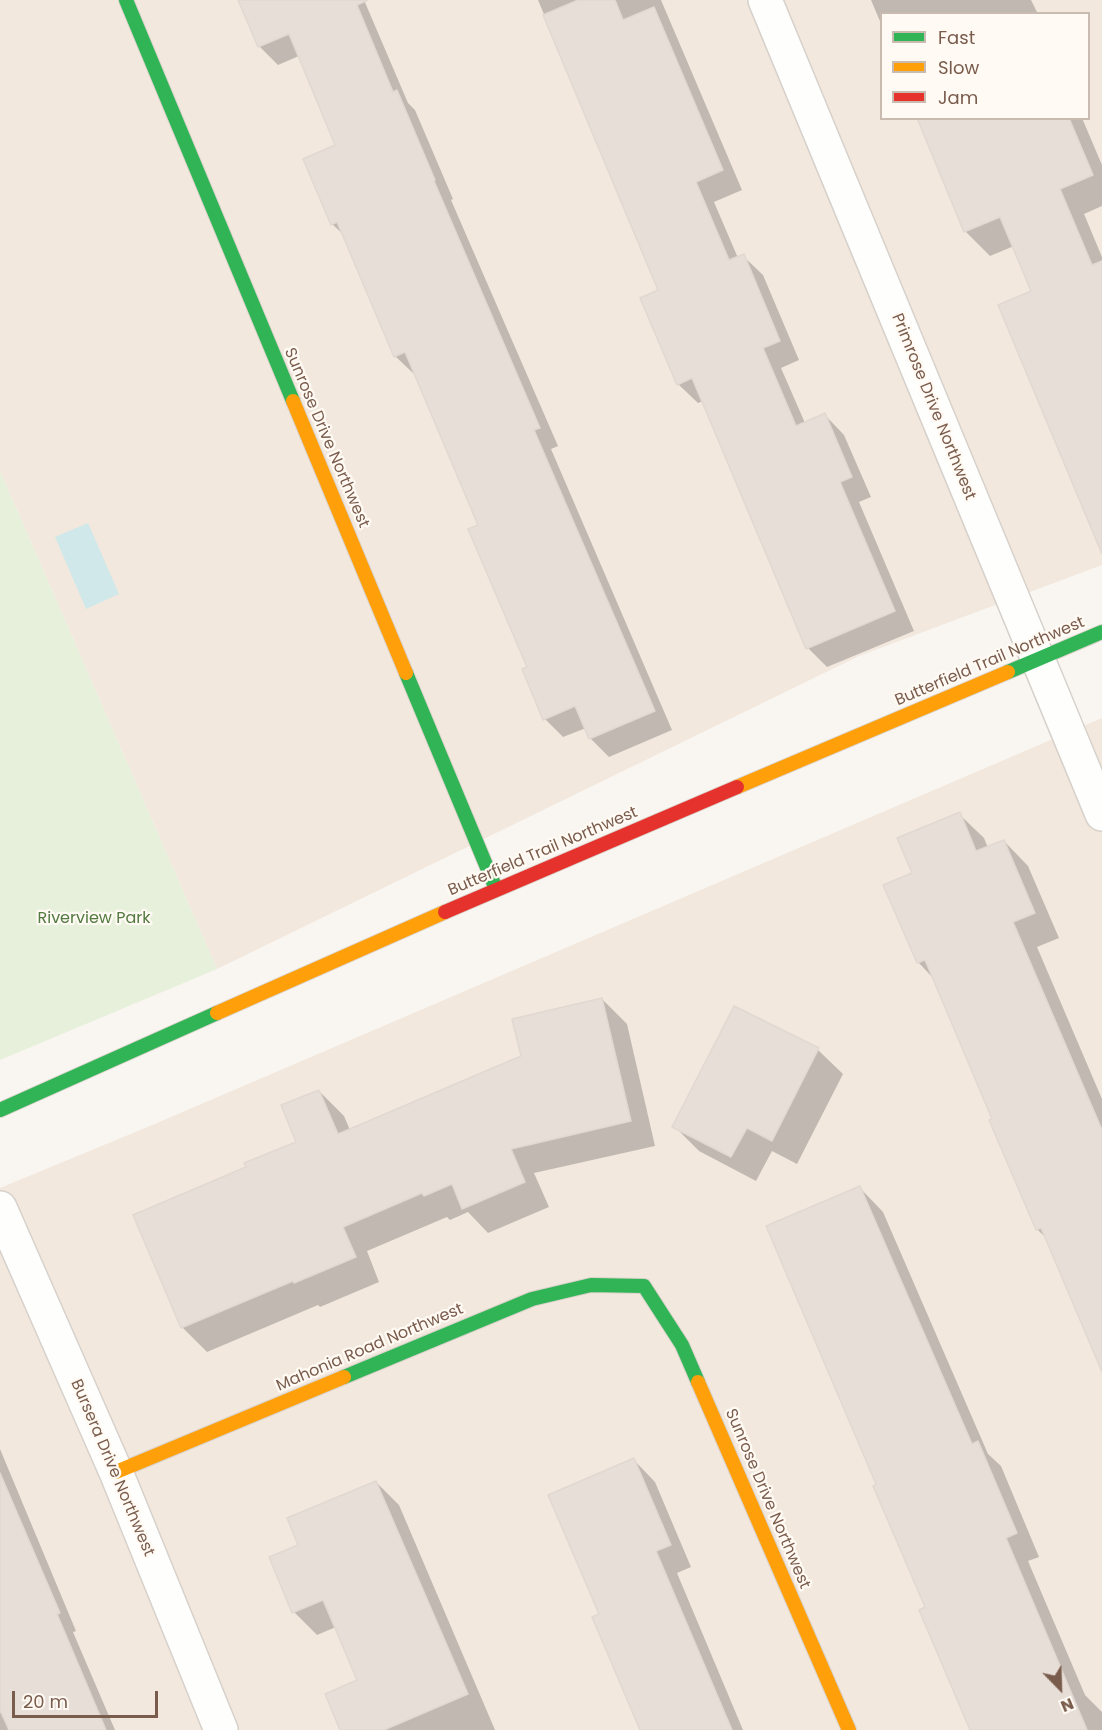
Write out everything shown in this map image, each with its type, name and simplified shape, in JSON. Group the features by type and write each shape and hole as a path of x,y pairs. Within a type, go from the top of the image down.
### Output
{"street":[{"name":"Sunrose Drive Northwest","path":"126,0 496,889"},
{"name":"Primrose Drive Northwest","path":"765,0 1102,814"},
{"name":"Butterfield Trail Northwest","path":"0,1110 496,889 1102,632"},
{"name":"Bursera Drive Northwest","path":"0,1208 116,1472 221,1730"},
{"name":"Mahonia Road Northwest","path":"116,1472 532,1299 591,1285 644,1286"},
{"name":"Sunrose Drive Northwest","path":"644,1286 682,1345 849,1730"}],"shaded area":[{"path":"0,0 1102,0 1102,565 859,656 217,969 0,471"},
{"path":"1102,718 1102,1730 0,1730 0,1188 150,1126"}],"green space":[{"name":"Riverview Park","path":"0,471 217,969 0,1060"}],"water":[{"path":"88,523 119,594 86,609 55,537"}],"building":[{"path":"238,0 368,0 357,5 393,92 397,90 540,428 534,430 655,711 589,739 575,706 543,720 522,669 527,667 468,529 478,525 405,352 394,357 337,222 331,225 303,159 335,145 289,34 258,47"},
{"path":"578,0 615,0 623,20 654,7 723,170 696,182 729,260 744,254 780,341 763,348 796,426 825,413 852,477 840,482 895,611 806,649 692,378 677,385 640,298 658,290 543,15"},
{"path":"918,120 1070,120 1093,175 1060,189 1092,265 1102,261 1102,554 998,305 1031,291 1000,217 964,232"},
{"path":"960,812 976,851 1004,840 1035,913 1013,922 1102,1130 1102,1372 1041,1228 1036,1230 925,960 917,963 883,885 912,873 897,838"},
{"path":"602,998 631,1121 511,1149 525,1182 462,1209 452,1184 424,1196 422,1193 343,1227 356,1257 181,1328 133,1215 246,1167 244,1163 296,1142 281,1105 319,1090 338,1134 521,1056 512,1019"},
{"path":"734,1006 819,1048 772,1141 747,1128 731,1157 672,1127"},
{"path":"860,1186 972,1444 978,1441 1017,1533 1006,1538 1087,1730 970,1730 919,1610 925,1607 873,1486 876,1484 766,1226"},
{"path":"634,1458 671,1545 656,1551 732,1730 640,1730 592,1617 599,1614 548,1495"},
{"path":"0,1473 60,1613 57,1614 106,1730 9,1730 0,1710"},
{"path":"376,1481 468,1694 384,1730 340,1730 325,1694 357,1680 323,1600 292,1613 269,1557 298,1545 287,1518"}],"traffic: fast":[{"path":"126,0 293,401"},
{"path":"1008,672 1102,632"},
{"path":"406,673 496,889"},
{"path":"0,1110 217,1013"},
{"path":"344,1377 532,1299 591,1285 644,1286 682,1345 698,1382"}],"traffic: slow":[{"path":"293,401 406,673"},
{"path":"737,787 1008,672"},
{"path":"217,1013 445,912"},
{"path":"116,1472 344,1377"},
{"path":"698,1382 849,1730"}],"traffic: jam":[{"path":"445,912 737,787"}]}
